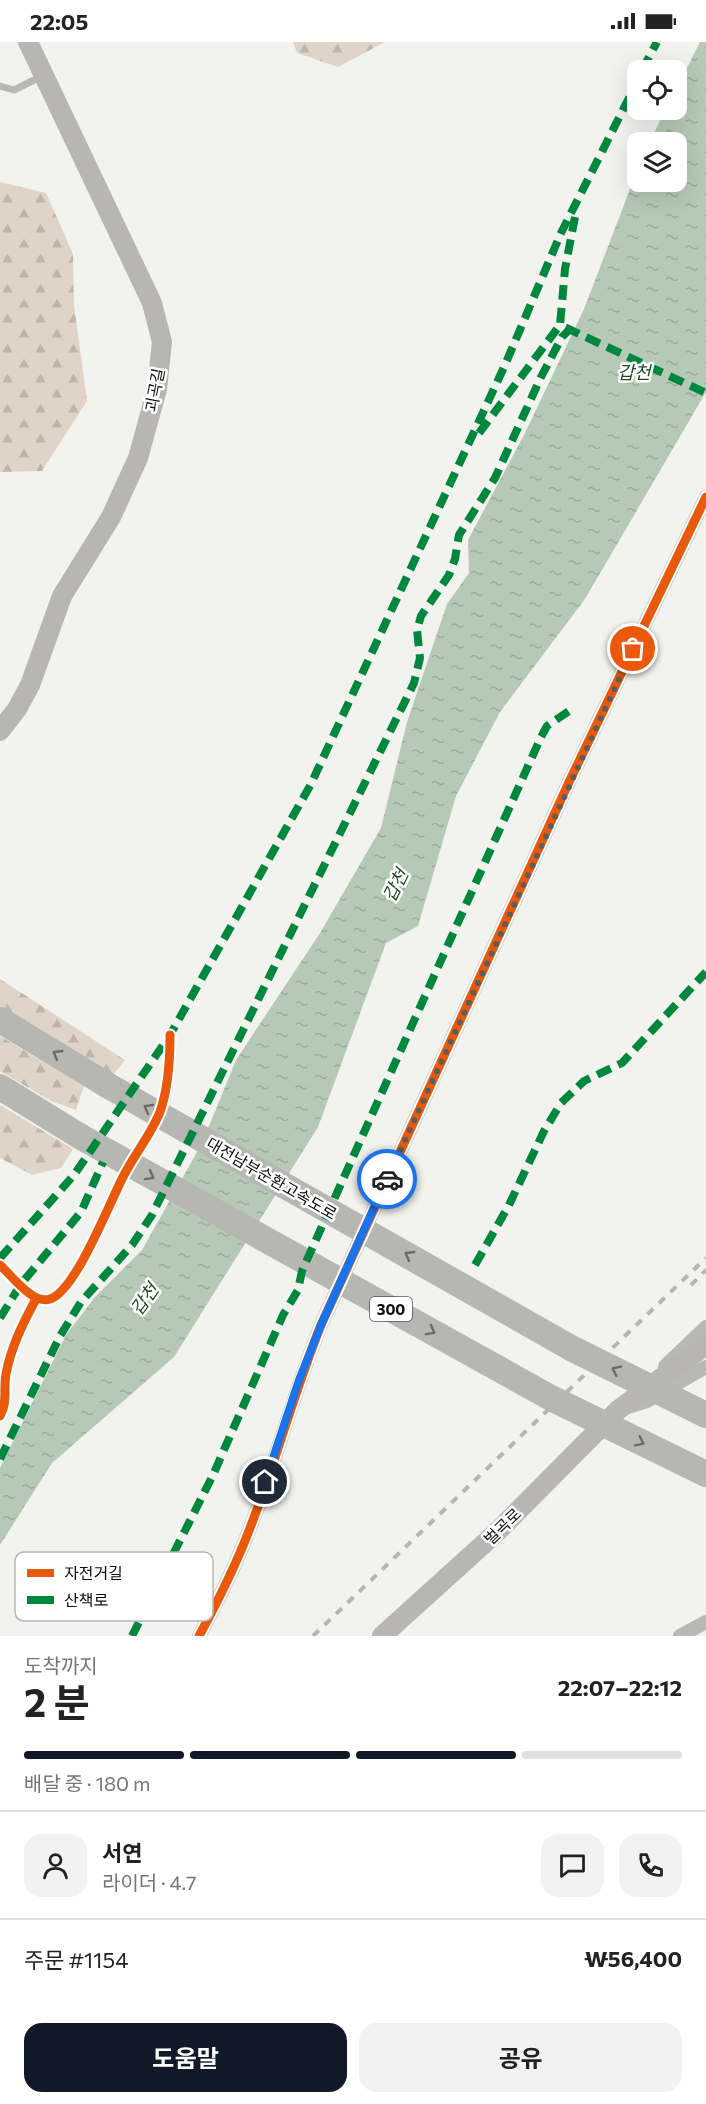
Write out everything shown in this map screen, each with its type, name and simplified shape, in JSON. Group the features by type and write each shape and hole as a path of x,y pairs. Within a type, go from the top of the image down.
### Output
{"highway":[{"name":"대전남부순환고속도로","path":"0,1020 107,1085 571,1348 706,1415"},
{"name":"300","path":"0,1087 81,1137 551,1398 706,1474"}],"street":[{"name":"괴곡길","path":"0,730 17,709 30,685 62,596 111,518 138,458 157,389 162,342 152,303 42,76 28,42"},
{"path":"213,1609 228,1581 250,1527 299,1380 321,1325 569,782 706,497"},
{"name":"벌곡로","path":"382,1636 498,1531 618,1410 706,1327"},
{"name":"벌곡로","path":"618,1410 706,1345"},
{"path":"618,1410 647,1401 706,1367"},
{"path":"199,1636 207,1621"},
{"path":"680,1636 706,1622"}],"lane":[{"path":"0,86 14,90 42,76"}],"green space":[{"path":"293,42 385,42 338,67 297,53"},
{"path":"0,182 46,193 73,254 74,305 87,401 42,471 0,472"},
{"path":"0,979 125,1060 113,1075 0,1007"},
{"path":"0,1036 84,1086 76,1110 51,1101 0,1071"},
{"path":"0,1105 73,1149 61,1168 32,1175 0,1158"}],"water":[{"name":"갑천","path":"700,42 706,42 706,392 585,599 500,712 456,796 418,926 386,943 318,1127 174,1357 52,1463 0,1545 0,1468 66,1335 95,1297 142,1250 202,1143 236,1060 320,933 381,828 407,722 447,604 469,573 468,540 525,433 584,309 629,192 687,192 687,132 655,132 660,120 687,120 687,68"}],"railway":[{"path":"313,1636 706,1258"},
{"path":"691,1285 706,1270"}],"marked path":[{"path":"647,60 657,42"},
{"path":"0,1258 74,1175 170,1035 311,784 505,365 561,233 627,102"},
{"path":"575,217 565,269 560,325 706,393"},
{"path":"479,433 560,325"},
{"path":"0,1459 60,1336 81,1302 132,1245 152,1215 414,683 420,658 417,630 421,616 449,575 455,559 459,535 495,478 541,377 562,337 570,329"},
{"path":"174,1552 213,1475 283,1315 298,1290 302,1271 541,737 547,726 569,711"},
{"path":"475,1265 509,1205 544,1131 561,1103 584,1081 622,1063 706,972"},
{"path":"0,1318 21,1284 81,1212 103,1162"},
{"path":"132,1636 140,1621"}],"cycle path":[{"path":"213,1609 250,1528 321,1325 569,782 706,497"},
{"path":"0,1265 30,1294 43,1300 50,1299 60,1292 71,1280 92,1244 124,1175 160,1112 168,1074 170,1035"},
{"path":"0,1416 4,1406 6,1374 11,1354 36,1299"},
{"path":"199,1636 207,1621"}],"way so far":[{"path":"387,1179 569,782 633,649"}],"route":[{"path":"265,1482 299,1380 321,1325 387,1179"}]}
